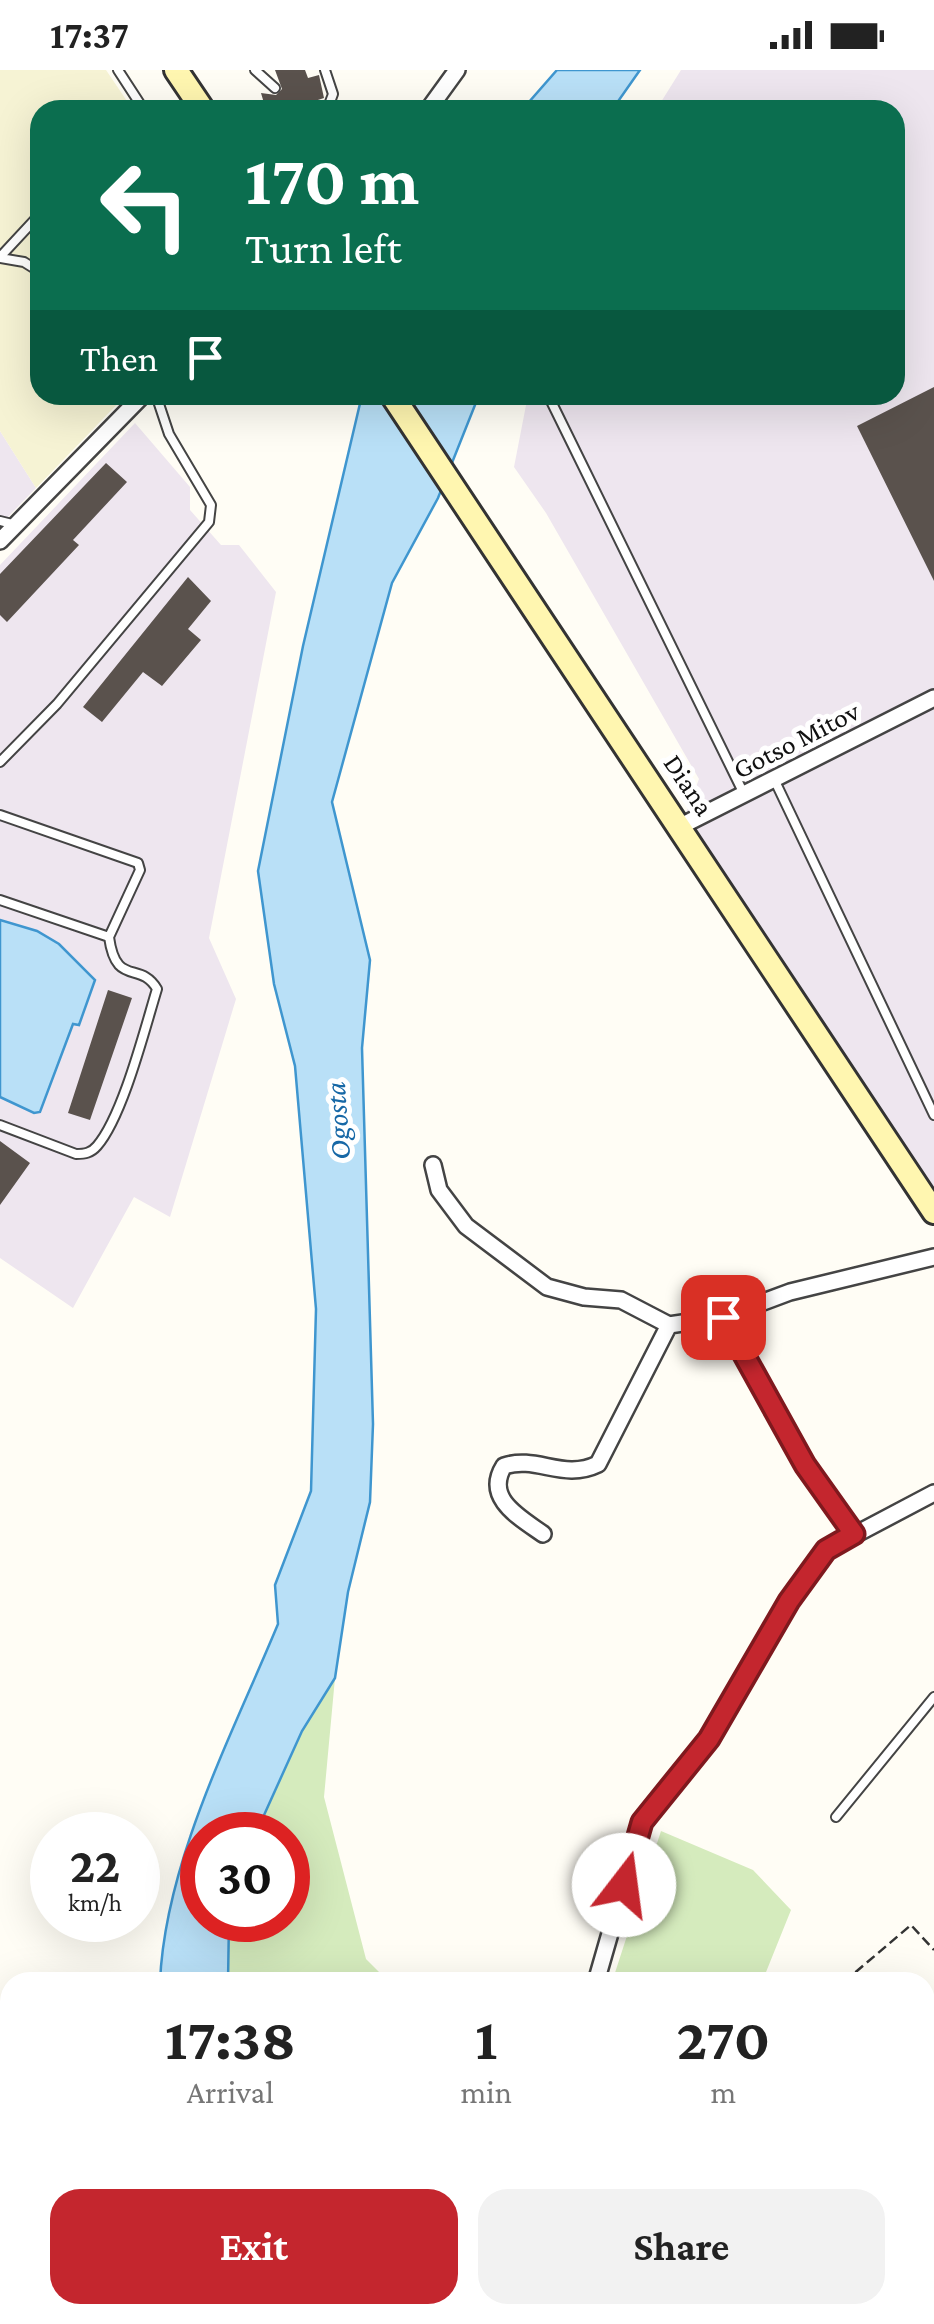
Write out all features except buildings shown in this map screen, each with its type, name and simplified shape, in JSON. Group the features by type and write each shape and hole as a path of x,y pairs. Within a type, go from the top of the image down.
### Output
{"main road":[{"path":"176,70 196,100"},
{"name":"Diana","path":"399,405 930,1199"}],"street":[{"path":"435,100 457,70"},
{"path":"0,541 8,523 127,405"},
{"name":"Gotso Mitov","path":"681,826 934,698"},
{"path":"433,1165 439,1190 466,1226 546,1287 584,1297 621,1300 669,1326 723,1317 790,1292 934,1257"},
{"path":"723,1317 805,1465 854,1534"},
{"path":"543,1534 503,1501 497,1490 497,1476 504,1466 515,1462 576,1473 598,1464 669,1326"},
{"path":"599,1972 642,1822 709,1739 789,1601 826,1550 934,1494"}],"lane":[{"path":"118,70 138,100"},
{"path":"255,70 276,88"},
{"path":"325,70 333,94 331,100"},
{"path":"0,258 30,225"},
{"path":"0,258 30,266"},
{"path":"0,762 57,704 209,522 211,505 169,434 159,405"},
{"path":"553,405 744,794"},
{"path":"774,780 934,1115"},
{"path":"0,815 138,863 140,870 109,937 112,959 118,968 150,980 157,989 130,1076 102,1138 90,1152 76,1154 0,1125"},
{"path":"0,900 109,937"},
{"path":"836,1817 934,1697"}],"path":[{"path":"856,1972 911,1925 934,1950"}],"shaded area":[{"path":"0,70 106,70 126,100 30,100 30,405 116,405 36,488 0,431"},
{"path":"681,70 934,70 934,1212 681,826 699,779 546,513 514,467 526,405 905,405 905,100 662,100"},
{"path":"135,423 190,487 190,510 221,545 239,545 276,592 209,938 236,999 170,1217 134,1197 73,1308 0,1258 0,565"},
{"path":"0,431 36,488 0,525"}],"green space":[{"path":"335,1678 324,1797 366,1959 379,1972 228,1972 229,1942 310,1942 310,1812 265,1812 302,1731"},
{"path":"661,1831 753,1870 791,1910 766,1972 615,1972"}],"water":[{"path":"557,70 640,70 619,100 531,100"},
{"name":"Ogosta","path":"360,405 475,405 438,498 392,583 332,802 370,960 362,1048 373,1424 370,1502 348,1592 335,1678 302,1731 265,1812 199,1812 278,1624 275,1585 311,1491 316,1309 295,1066 274,984 258,871 303,646"},
{"path":"0,920 37,931 59,944 95,980 79,1025 73,1024 40,1112 34,1113 0,1097"},
{"path":"180,1870 180,1942 229,1942 228,1972 161,1972"}],"route":[{"path":"624,1885 642,1822 709,1739 789,1601 826,1550 854,1534 805,1465 723,1317"}]}
